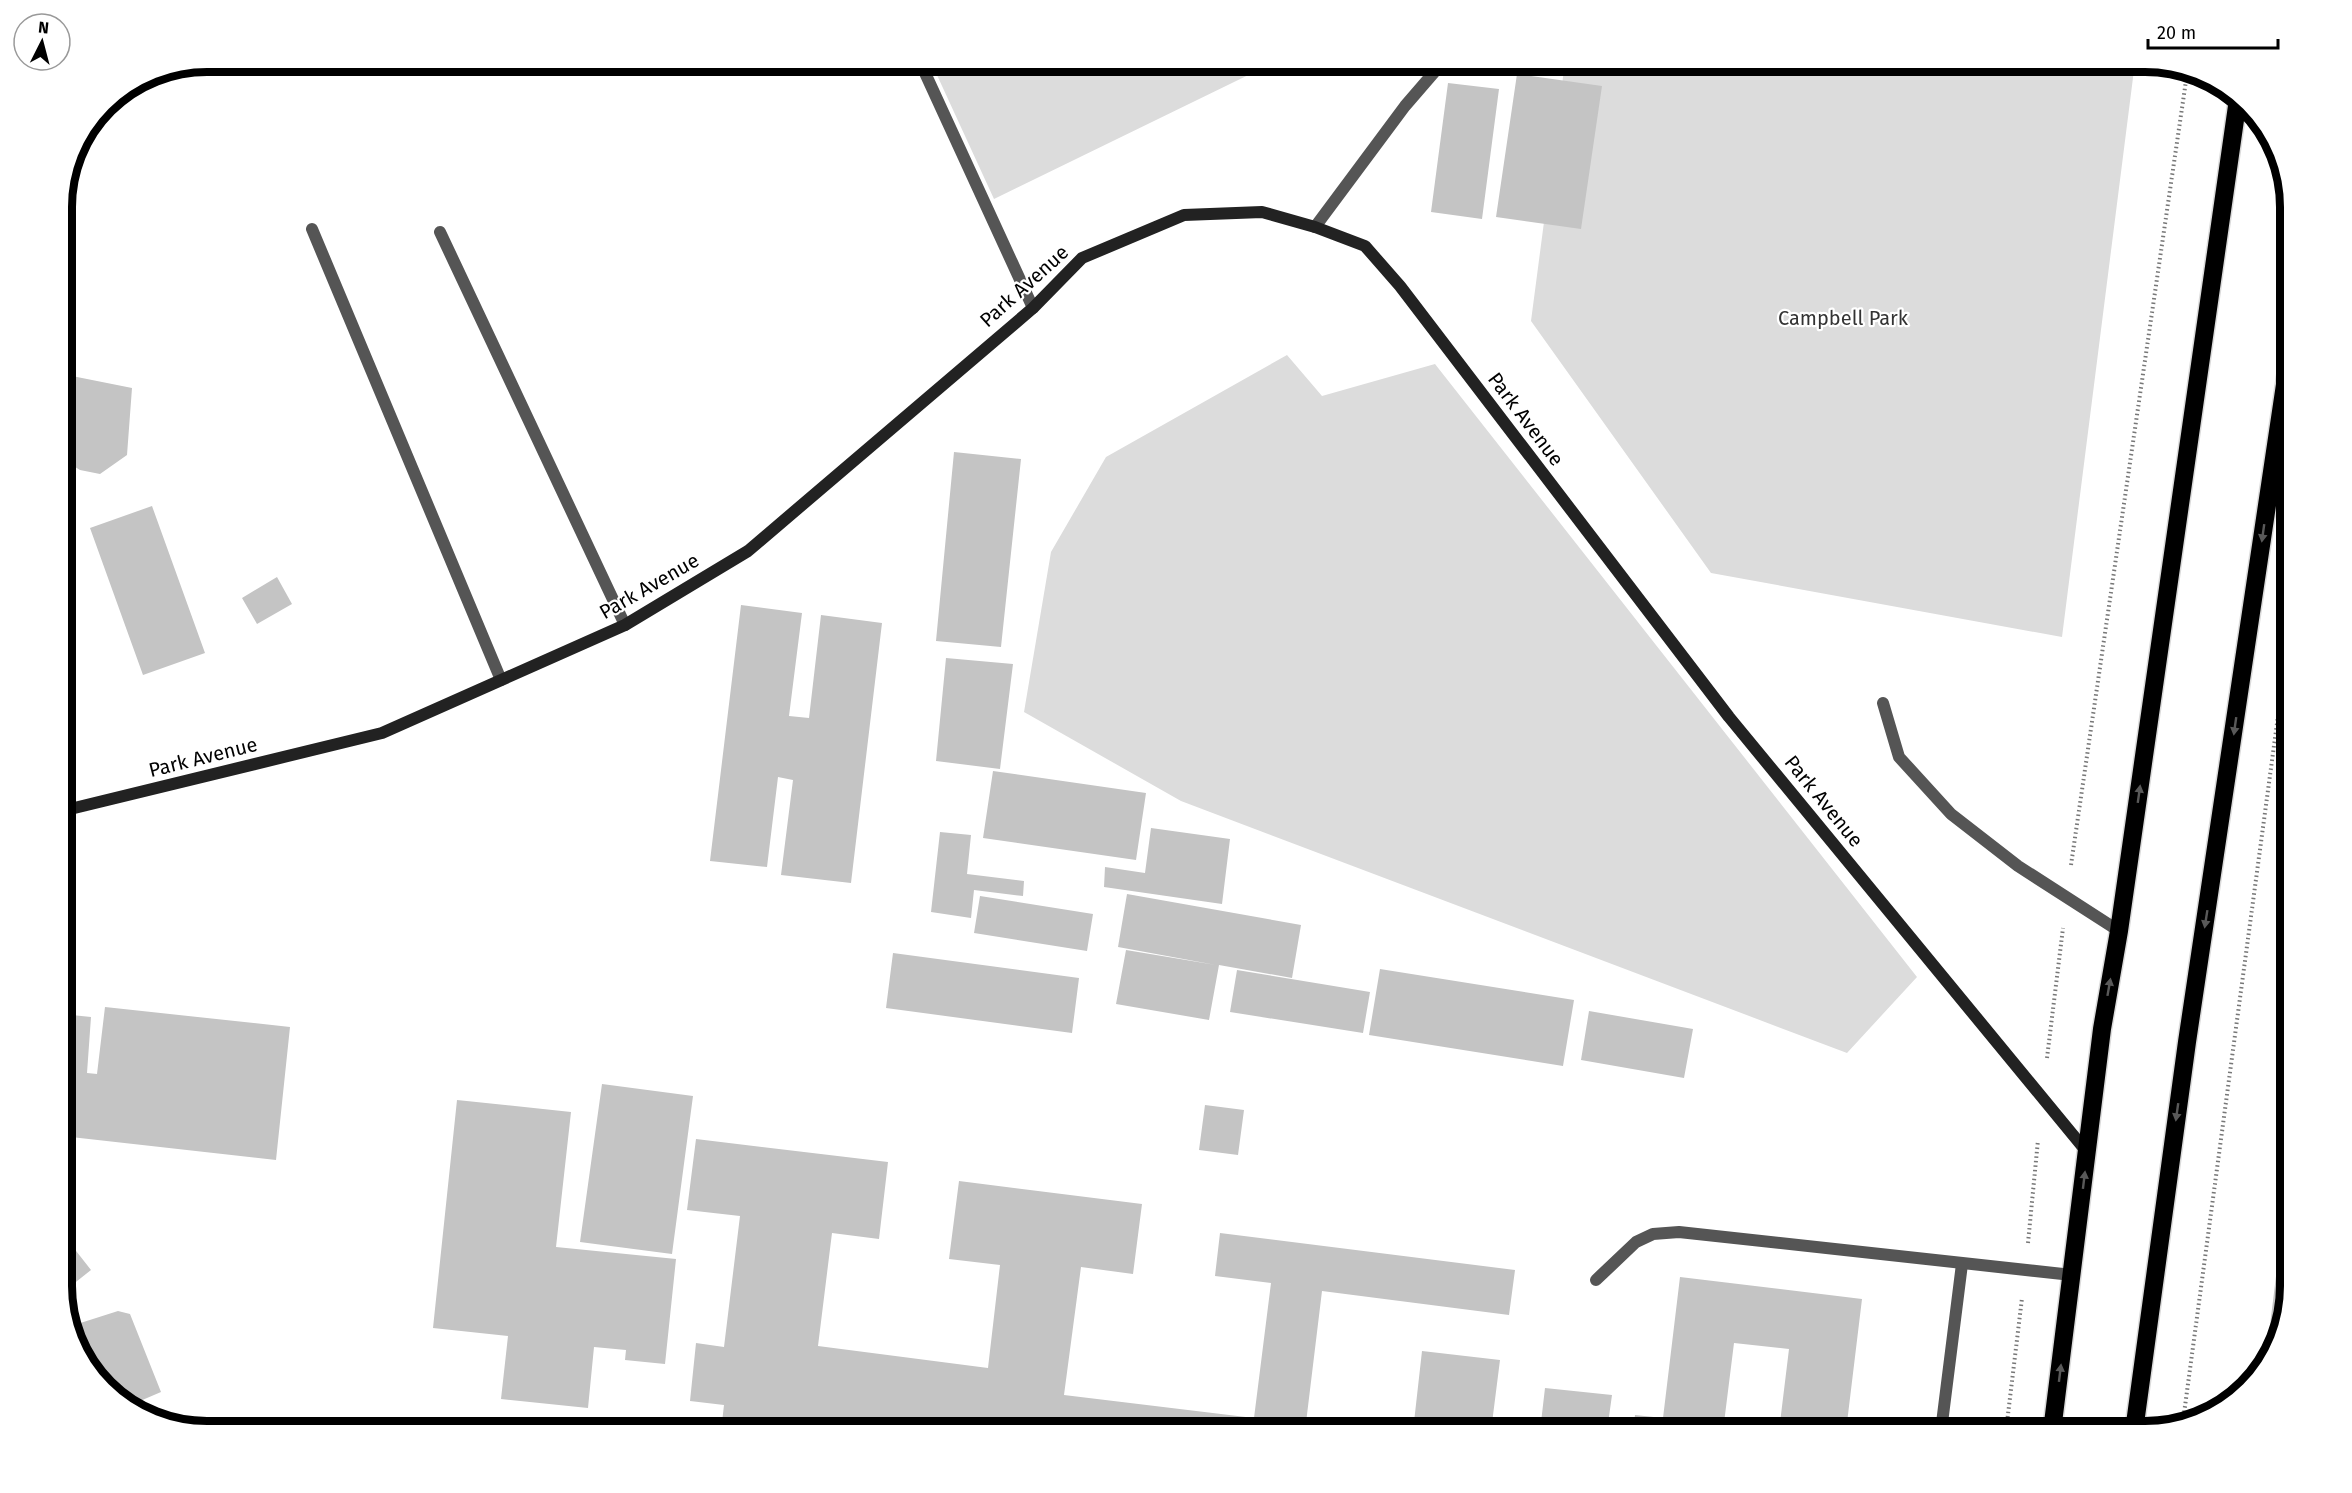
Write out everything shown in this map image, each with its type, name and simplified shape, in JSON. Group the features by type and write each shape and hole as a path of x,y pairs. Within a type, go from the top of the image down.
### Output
{"highway":[{"path":"2053,1421 2102,1029 2119,931 2237,108"},
{"path":"2135,1421 2187,1042 2280,418"}],"street":[{"path":"925,72 1033,308"},
{"path":"1315,227 1405,106 1434,72"},
{"name":"Park Avenue","path":"72,809 382,733 625,625 748,551 1033,308 1082,258 1184,214 1262,212 1315,227 1365,246 1400,286 1729,717 2087,1152"},
{"path":"312,229 501,680"},
{"path":"440,232 625,625"},
{"path":"1884,703 1899,757 1951,814 2018,866 2119,931"},
{"path":"1596,1280 1636,1242 1653,1234 1679,1233 2072,1275"},
{"path":"1942,1421 1962,1264"}],"path":[{"path":"2007,1421 2042,1097 2067,897 2186,79"},
{"path":"2184,1415 2280,701"}],"green space":[{"path":"936,72 1254,72 994,199"},
{"name":"Campbell Park","path":"1564,72 2134,72 2062,637 1711,573 1531,321"},
{"path":"1287,355 1322,396 1435,364 1917,977 1847,1053 1181,801 1024,712 1051,552 1106,457"}],"building":[{"path":"1517,74 1602,86 1581,229 1496,217"},
{"path":"1448,83 1499,89 1482,219 1431,212"},
{"path":"72,376 132,388 127,455 100,474 80,470 72,465"},
{"path":"954,452 1021,459 1001,647 936,641"},
{"path":"152,506 205,653 143,675 90,528"},
{"path":"277,577 292,604 257,624 242,598"},
{"path":"741,605 802,613 789,716 809,718 821,615 882,623 851,883 781,875 793,780 778,777 767,867 710,861"},
{"path":"946,658 1013,664 1000,769 936,761"},
{"path":"993,771 1146,793 1136,860 983,838"},
{"path":"1151,828 1230,839 1222,904 1104,887 1105,867 1145,873"},
{"path":"940,832 971,835 967,874 1024,881 1023,896 974,890 971,918 931,912"},
{"path":"1127,894 1301,925 1292,978 1219,965 1209,1020 1116,1004 1126,950 1216,965 1118,947"},
{"path":"980,896 1093,914 1087,951 974,933"},
{"path":"893,953 1079,978 1072,1033 886,1008"},
{"path":"1380,969 1574,1000 1563,1066 1369,1035"},
{"path":"1237,970 1370,992 1363,1033 1230,1012"},
{"path":"105,1007 290,1027 276,1160 72,1137 72,1015 91,1017 87,1073 97,1074"},
{"path":"1589,1011 1693,1029 1684,1078 1581,1060"},
{"path":"602,1084 693,1096 672,1254 580,1242"},
{"path":"457,1100 571,1112 556,1247 676,1259 665,1364 625,1360 626,1350 594,1347 588,1408 501,1399 508,1336 433,1328"},
{"path":"1205,1105 1244,1110 1238,1155 1199,1150"},
{"path":"696,1139 888,1162 879,1239 832,1233 818,1346 988,1368 1000,1265 949,1259 959,1181 1142,1204 1133,1274 1081,1267 1064,1395 1254,1418 1271,1283 1215,1276 1220,1233 1515,1270 1509,1315 1322,1291 1306,1421 722,1421 724,1405 690,1401 696,1343 724,1347 740,1216 687,1210"},
{"path":"2280,1244 2279,1304 2268,1342"},
{"path":"72,1246 91,1270 72,1285"},
{"path":"1680,1277 1862,1299 1847,1421 1780,1421 1789,1349 1734,1343 1724,1421 1634,1421 1635,1415 1663,1418"},
{"path":"118,1311 130,1314 161,1392 140,1401 141,1403 118,1388 90,1354 78,1324"},
{"path":"1422,1351 1500,1360 1492,1421 1414,1421"},
{"path":"1545,1388 1612,1395 1608,1421 1541,1421"}]}
